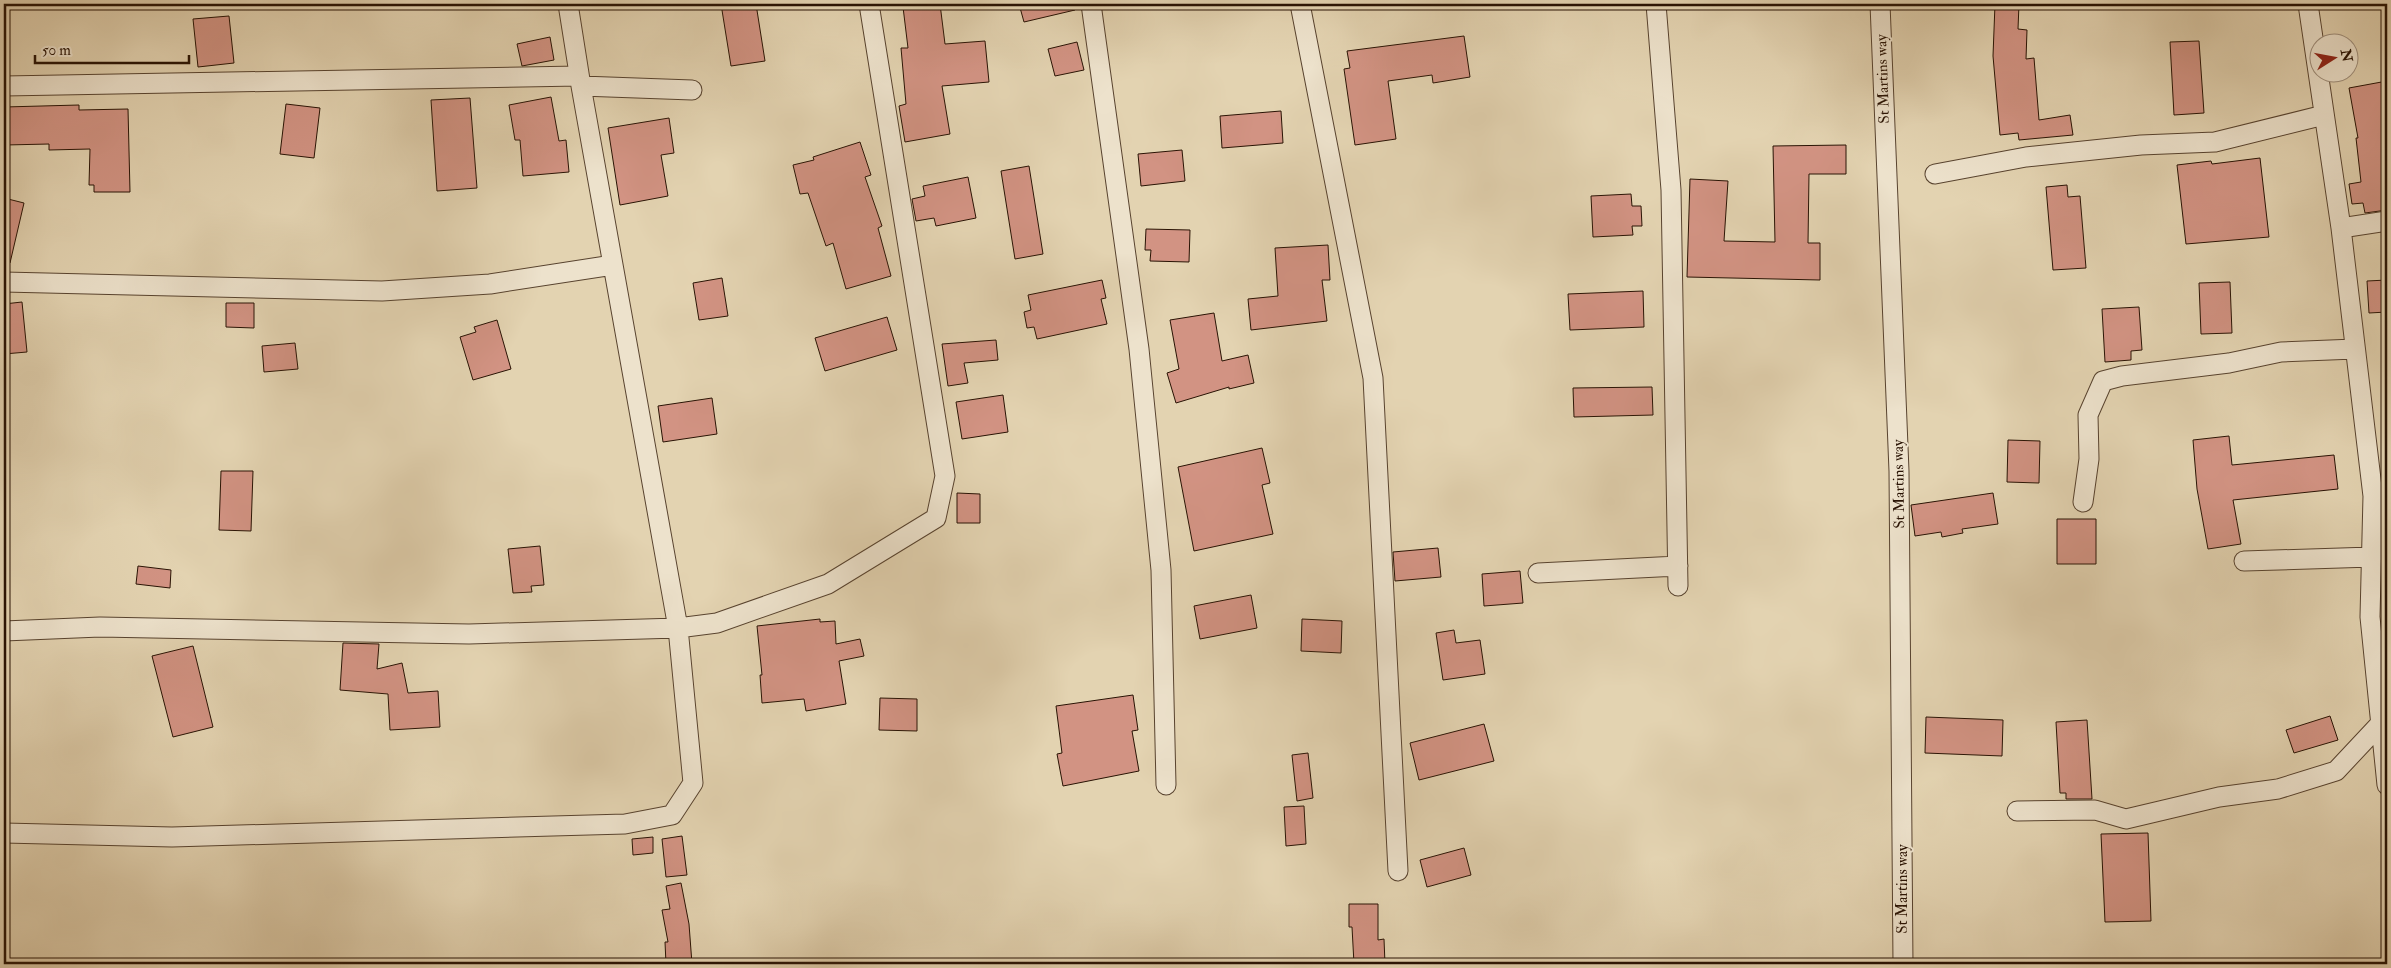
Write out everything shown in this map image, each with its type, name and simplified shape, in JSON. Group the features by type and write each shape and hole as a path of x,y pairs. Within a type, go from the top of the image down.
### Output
{"street":[{"path":"4,833 172,837 625,824 672,815 694,783 678,628 580,81 568,4"},
{"path":"4,631 100,628 469,634 678,628 717,623 828,584 936,518 944,476 869,4"},
{"path":"1091,4 1139,349 1161,570 1166,784"},
{"path":"1300,4 1372,378 1398,871"},
{"path":"1656,4 1672,190 1678,586"},
{"name":"St Martins way","path":"1880,4 1899,472 1903,964"},
{"path":"2308,4 2341,228 2373,496 2370,617 2387,785"},
{"path":"4,86 580,81 692,90"},
{"path":"1935,174 2026,156 2141,145 2215,142 2324,115"},
{"path":"2341,228 2387,222"},
{"path":"4,282 382,290 490,284 613,265"},
{"path":"2083,502 2089,459 2088,415 2102,381 2122,376 2229,363 2281,352 2355,349"},
{"path":"2244,561 2372,558"},
{"path":"1538,572 1678,566"},
{"path":"2017,811 2095,810 2126,819 2219,797 2278,789 2336,771 2380,722"}],"building":[{"path":"721,4 756,4 765,61 731,66"},
{"path":"940,4 945,44 985,41 989,82 942,86 950,134 905,142 899,106 906,104 901,48 908,48 903,7"},
{"path":"1019,4 1074,4 1075,10 1024,22"},
{"path":"1995,4 2019,4 2018,29 2027,30 2026,59 2034,58 2039,120 2070,115 2073,135 2019,140 2018,133 2000,135 1993,56"},
{"path":"229,16 234,63 198,67 193,19"},
{"path":"1464,36 1470,77 1433,83 1432,75 1388,81 1396,139 1355,145 1344,69 1350,68 1347,51"},
{"path":"550,37 554,60 522,66 517,44"},
{"path":"2199,41 2204,113 2174,115 2170,42"},
{"path":"1077,42 1084,70 1055,76 1048,49"},
{"path":"2387,81 2387,210 2365,213 2363,203 2352,204 2349,184 2361,182 2356,138 2358,138 2349,88"},
{"path":"551,97 559,141 566,140 569,172 523,176 520,140 515,140 509,105"},
{"path":"470,98 477,188 437,191 431,100"},
{"path":"286,104 320,108 314,158 280,154"},
{"path":"79,105 79,110 128,109 130,192 94,192 94,185 89,185 90,149 49,150 49,144 5,145 4,107"},
{"path":"1281,111 1283,143 1222,148 1220,116"},
{"path":"669,118 674,153 661,155 668,196 620,205 608,128"},
{"path":"860,142 871,175 865,177 882,226 878,228 891,276 846,289 833,243 826,246 808,193 800,194 793,165 814,160 813,157"},
{"path":"1846,145 1846,174 1809,174 1808,243 1820,243 1820,280 1687,277 1690,179 1728,181 1724,241 1775,242 1773,146"},
{"path":"1182,150 1185,181 1141,186 1138,154"},
{"path":"2260,158 2269,237 2186,244 2177,165 2211,161 2212,164"},
{"path":"1029,166 1043,254 1015,259 1001,171"},
{"path":"968,177 976,218 936,226 934,218 916,221 912,199 925,196 923,186"},
{"path":"2067,185 2068,197 2080,196 2086,268 2053,270 2046,187"},
{"path":"1631,194 1632,206 1641,206 1642,226 1632,226 1633,235 1593,237 1591,196"},
{"path":"4,198 24,203 10,263 4,262"},
{"path":"1146,229 1190,230 1189,262 1150,261 1151,250 1145,250"},
{"path":"1328,245 1330,280 1322,280 1327,321 1251,330 1248,299 1278,296 1275,248"},
{"path":"722,278 728,316 699,320 693,283"},
{"path":"1102,280 1106,298 1101,299 1107,324 1037,339 1034,327 1027,328 1024,312 1031,310 1028,295"},
{"path":"2387,280 2387,312 2369,313 2367,281"},
{"path":"2230,282 2232,333 2201,334 2199,283"},
{"path":"1643,291 1644,327 1570,330 1568,294"},
{"path":"22,302 27,352 4,354 4,304"},
{"path":"226,303 254,303 254,328 226,327"},
{"path":"2139,307 2142,350 2131,351 2131,360 2105,362 2102,309"},
{"path":"1214,313 1222,361 1248,355 1254,383 1229,389 1229,387 1176,403 1167,373 1179,369 1170,320"},
{"path":"887,317 897,350 825,371 815,338"},
{"path":"497,320 511,369 473,380 460,337 476,332 474,327"},
{"path":"996,340 998,360 964,363 968,383 948,386 942,344"},
{"path":"295,343 298,369 264,372 262,346"},
{"path":"1652,387 1653,415 1574,417 1573,388"},
{"path":"1003,395 1008,432 962,439 956,402"},
{"path":"712,398 717,434 663,442 658,406"},
{"path":"2229,436 2232,465 2334,455 2338,489 2233,500 2241,544 2208,549 2197,489 2193,440"},
{"path":"2008,440 2040,441 2039,483 2007,482"},
{"path":"1262,448 1270,483 1262,485 1273,534 1194,551 1178,467"},
{"path":"221,471 253,471 251,531 219,530"},
{"path":"957,493 980,494 980,523 957,523"},
{"path":"1993,493 1998,524 1962,529 1963,533 1942,537 1941,532 1915,536 1911,505"},
{"path":"2057,519 2096,519 2096,564 2057,564"},
{"path":"540,546 544,585 531,586 532,592 513,593 508,549"},
{"path":"1438,548 1441,577 1395,581 1393,552"},
{"path":"138,566 171,570 170,588 136,584"},
{"path":"1520,571 1523,603 1484,606 1482,574"},
{"path":"1251,595 1257,628 1200,639 1194,606"},
{"path":"820,619 820,622 835,621 836,644 860,639 864,656 839,661 846,704 806,711 804,699 762,703 760,675 762,675 757,626"},
{"path":"1302,619 1342,621 1341,653 1301,651"},
{"path":"1454,630 1456,643 1480,640 1485,674 1443,680 1436,633"},
{"path":"343,643 379,644 377,669 402,663 408,693 438,691 440,727 390,730 388,694 340,690"},
{"path":"193,646 213,727 173,737 152,656"},
{"path":"1133,695 1138,730 1132,731 1139,771 1063,786 1057,754 1062,753 1056,706"},
{"path":"880,698 917,699 917,731 879,730"},
{"path":"2330,716 2338,740 2294,753 2286,730"},
{"path":"1926,717 2003,720 2002,756 1925,753"},
{"path":"2087,720 2092,799 2066,799 2066,793 2060,793 2056,722"},
{"path":"1484,724 1494,761 1419,780 1410,743"},
{"path":"1308,753 1313,798 1297,801 1292,755"},
{"path":"1304,806 1306,844 1286,846 1284,807"},
{"path":"2148,833 2151,921 2105,922 2101,834"},
{"path":"682,836 687,875 666,877 662,839"},
{"path":"653,837 653,853 633,855 632,839"},
{"path":"1464,848 1471,875 1427,887 1420,860"},
{"path":"681,883 689,924 692,964 666,964 665,942 668,942 662,910 670,909 666,886"},
{"path":"1349,904 1378,904 1378,940 1384,939 1385,964 1354,964 1352,927 1349,927"}]}
